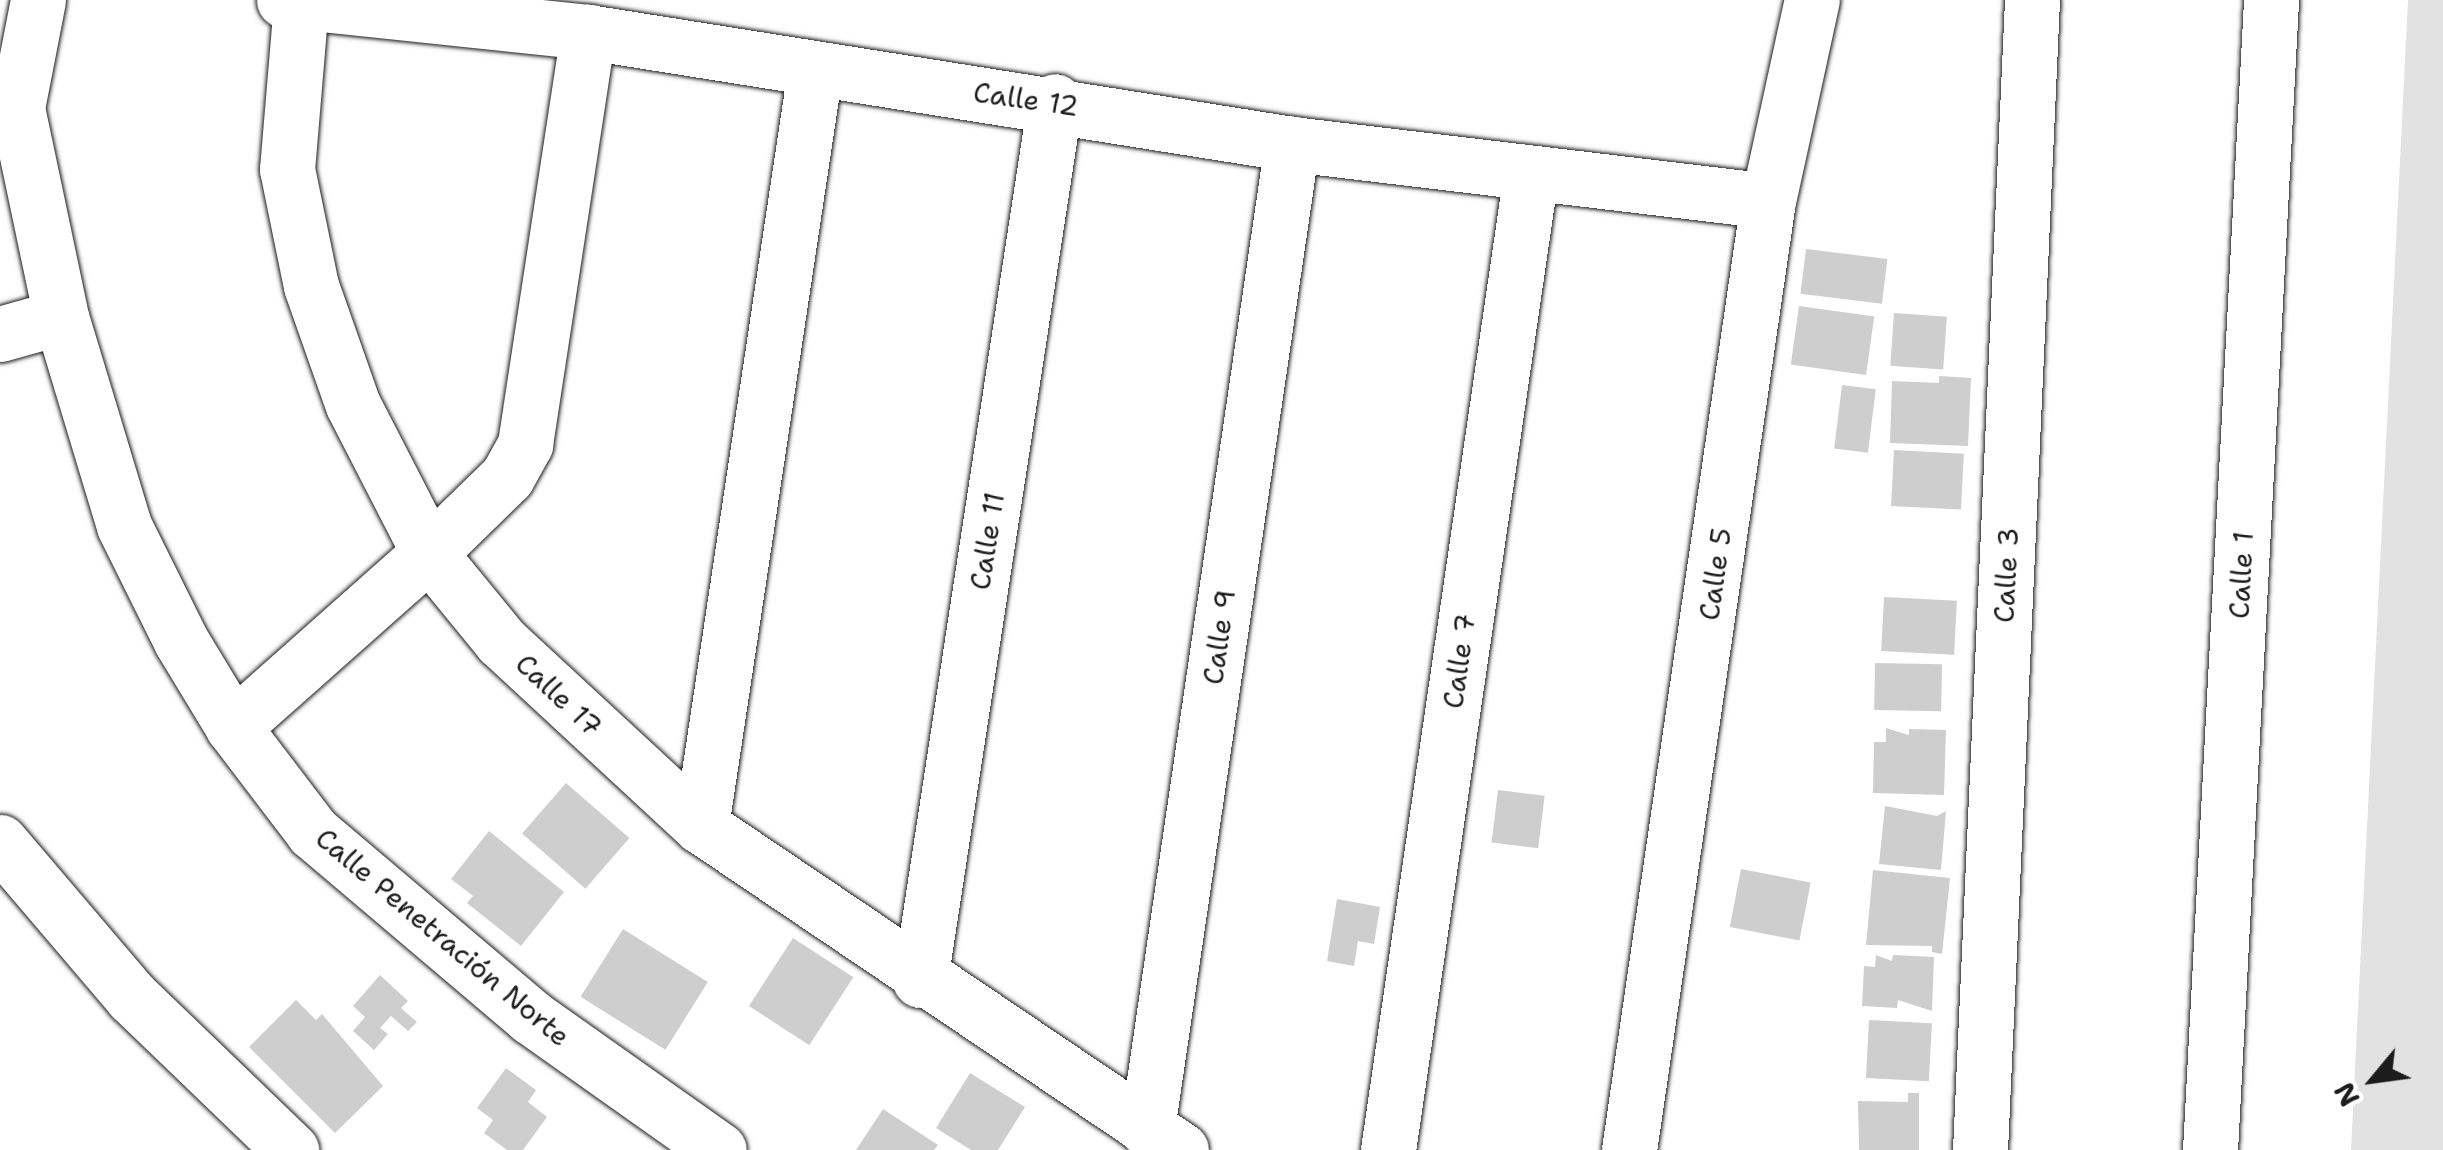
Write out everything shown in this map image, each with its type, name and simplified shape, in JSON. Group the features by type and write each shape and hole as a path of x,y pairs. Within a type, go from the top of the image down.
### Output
{"street":[{"name":"Calle Penetración Norte","path":"38,0 18,108 61,317 124,526 232,727 314,832 532,1017 720,1150"},
{"name":"Calle 5","path":"1629,1150 1768,201 1812,0"},
{"name":"Calle 3","path":"1980,1150 2032,0"},
{"name":"Calle 1","path":"2210,1150 2270,0"},
{"name":"Calle 12","path":"292,1 588,32 815,70 1055,102 1292,144 1768,201"},
{"name":"Calle 17","path":"292,1 287,168 310,286 353,404 429,553 502,642 701,826 920,980 1164,1140"},
{"path":"232,727 429,553 507,476 525,444 588,32"},
{"path":"701,826 815,70"},
{"name":"Calle 11","path":"920,980 1055,102"},
{"name":"Calle 9","path":"1164,1140 1292,144"},
{"name":"Calle 7","path":"1388,1150 1531,173"},
{"path":"0,334 61,317"},
{"path":"0,842 132,997 269,1144"}],"shaded area":[{"path":"2408,0 2443,0 2443,1150 2351,1150"}],"building":[{"path":"1806,249 1887,259 1882,304 1801,294"},
{"path":"1799,306 1874,317 1866,375 1791,364"},
{"path":"1894,313 1947,317 1943,370 1890,366"},
{"path":"1939,376 1971,378 1968,446 1890,443 1892,381 1939,383"},
{"path":"1842,385 1876,389 1868,453 1834,449"},
{"path":"1894,450 1964,454 1961,510 1891,506"},
{"path":"1884,597 1957,601 1954,655 1881,651"},
{"path":"1875,663 1942,664 1941,711 1874,710"},
{"path":"1886,728 1909,735 1909,729 1946,730 1944,795 1873,793 1874,742 1886,742"},
{"path":"566,783 629,838 585,889 522,834"},
{"path":"1498,790 1545,796 1538,848 1492,843"},
{"path":"1885,806 1937,816 1946,811 1941,870 1879,864"},
{"path":"489,831 564,892 521,946 467,903 473,896 451,879"},
{"path":"1741,869 1811,883 1799,940 1730,927"},
{"path":"1873,870 1950,878 1942,954 1932,952 1932,946 1866,945"},
{"path":"1337,899 1380,907 1374,944 1358,941 1354,966 1327,961"},
{"path":"623,929 708,982 665,1050 581,997"},
{"path":"793,938 853,977 809,1045 749,1006"},
{"path":"1876,955 1892,961 1893,955 1934,957 1932,1011 1898,1000 1897,1008 1862,1006 1864,966 1875,967"},
{"path":"380,975 408,1001 401,1008 417,1022 408,1031 391,1016 380,1028 388,1034 374,1050 353,1031 365,1017 353,1006"},
{"path":"296,1000 316,1020 322,1014 383,1086 335,1133 249,1047"},
{"path":"1869,1020 1932,1023 1929,1081 1866,1078"},
{"path":"506,1068 536,1090 528,1102 547,1117 523,1150 507,1150 484,1133 493,1120 477,1108"},
{"path":"970,1073 1025,1107 998,1150 971,1150 936,1128"},
{"path":"1908,1093 1919,1093 1919,1150 1859,1150 1858,1101 1908,1102"},
{"path":"883,1109 938,1145 934,1150 856,1150"}]}
